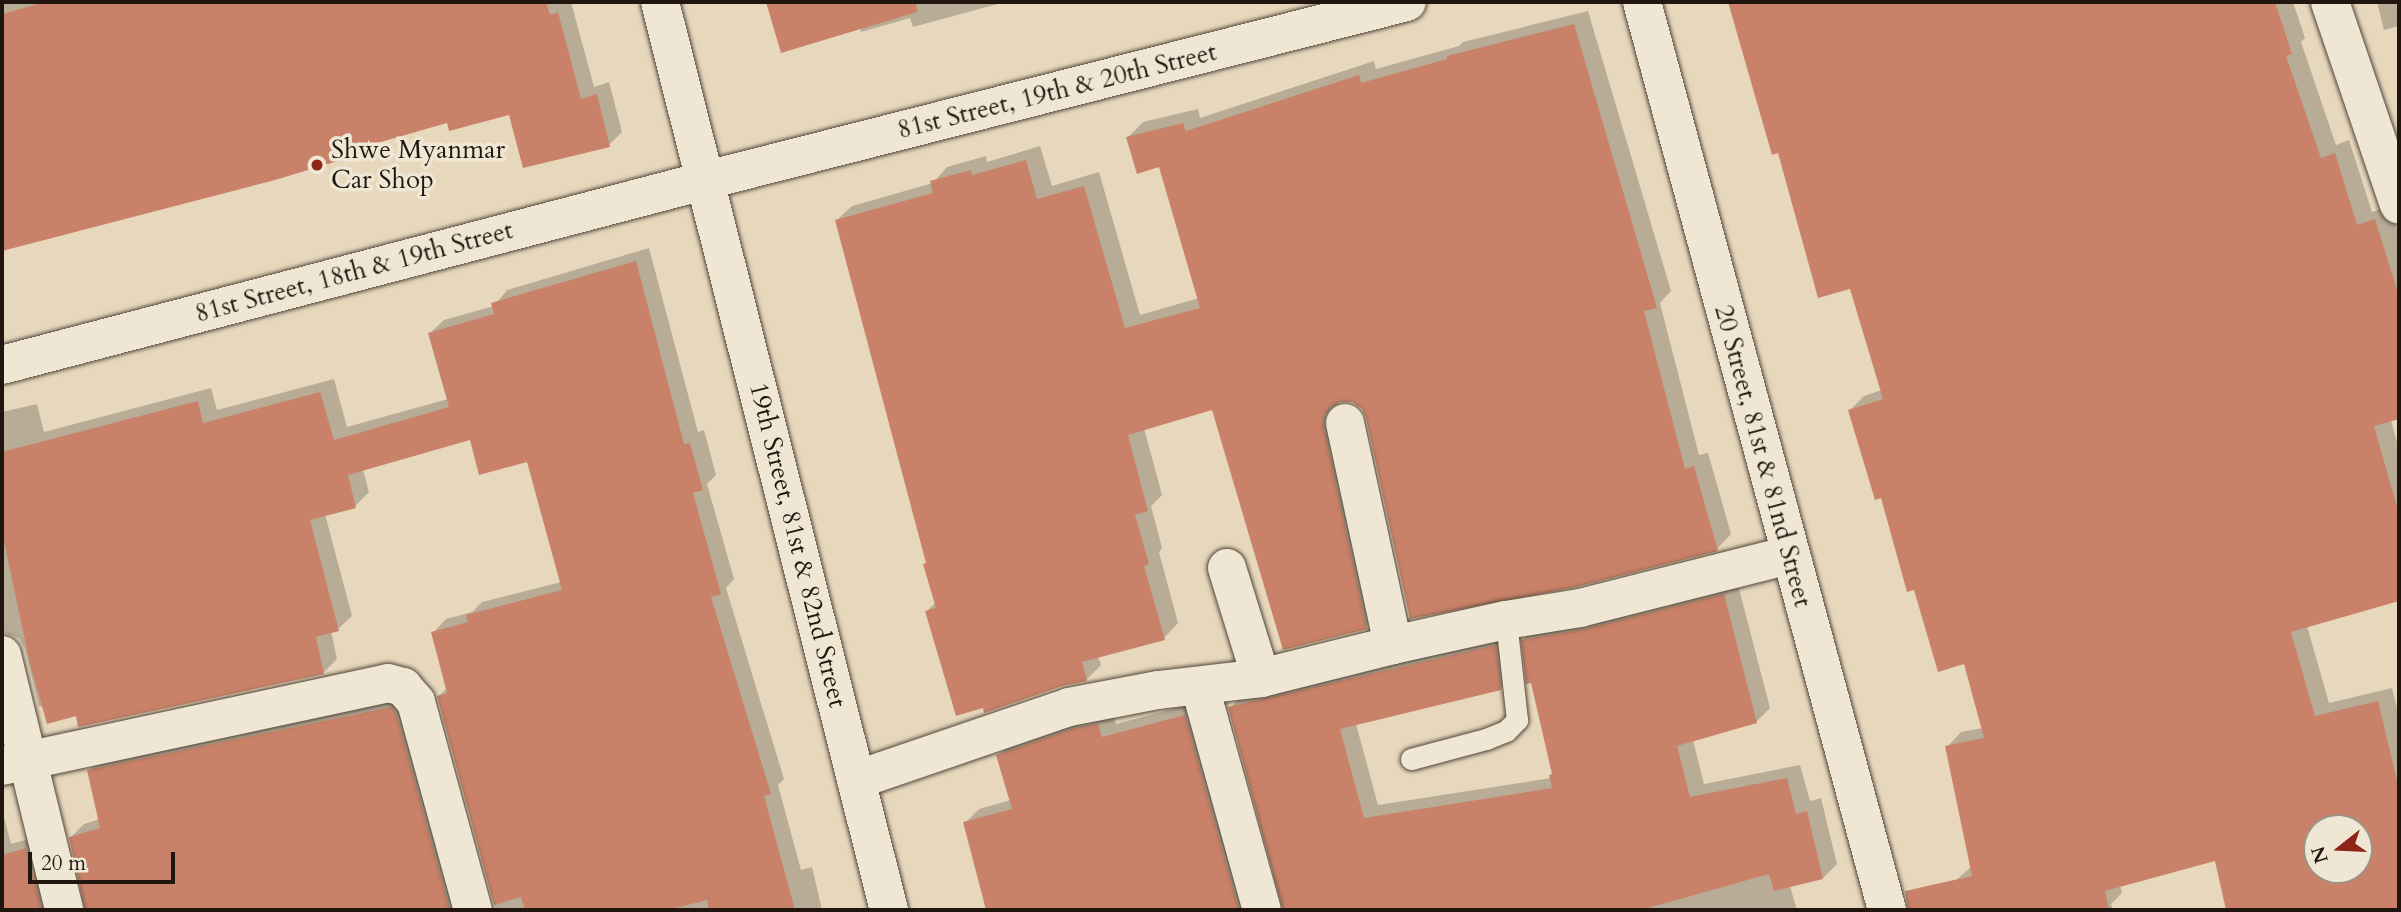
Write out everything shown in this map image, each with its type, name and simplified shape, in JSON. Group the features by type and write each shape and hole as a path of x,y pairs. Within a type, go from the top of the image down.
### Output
{"street":[{"name":"19th Street, 81st & 82nd Street","path":"660,2 889,910"},
{"name":"81st Street, 19th & 20th Street","path":"707,180 1407,2"},
{"name":"20 Street, 81st & 81nd Street","path":"1642,2 1789,555 1887,910"},
{"path":"2330,2 2399,205"},
{"name":"81st Street, 18th & 19th Street","path":"2,365 707,180"},
{"path":"1345,423 1393,645"},
{"path":"856,780 1069,707 1158,690 1262,678 1506,620 1580,608 1789,555"},
{"path":"1227,568 1262,678"},
{"path":"2,655 15,762 64,910"},
{"path":"15,762 388,683 403,687 416,702 472,910"},
{"path":"1200,687 1262,910"}],"lane":[{"path":"1410,759 1486,739 1506,731 1517,720 1506,620"}],"building":[{"path":"45,2 546,2 550,15 558,12 581,99 597,94 610,147 523,168 509,115 449,131 447,123 346,152 348,158 275,180 2,251 2,14"},
{"path":"766,2 916,2 917,12 781,53"},
{"path":"1728,2 2275,2 2292,54 2286,56 2321,158 2335,153 2357,225 2375,219 2399,296 2399,419 2374,426 2399,514 2399,601 2291,632 2315,716 2378,701 2399,789 2399,910 2226,910 2215,861 2105,891 2109,910 1908,910 1905,891 1972,876 1945,746 1984,738 1964,664 1938,672 1914,590 1907,592 1881,498 1875,500 1848,410 1883,399 1850,289 1818,298 1778,153 1772,155"},
{"path":"1574,24 1657,308 1644,311 1685,469 1694,466 1718,551 1576,587 1410,619 1366,418 1362,409 1352,402 1340,402 1330,407 1324,416 1324,428 1367,629 1283,650 1212,410 1128,435 1148,511 1135,515 1149,564 1144,566 1165,640 1082,662 1087,681 1062,686 984,713 983,708 956,716 925,611 936,608 923,564 926,563 835,220 933,193 930,181 971,170 972,175 1026,160 1037,199 1084,186 1125,328 1200,308 1159,167 1137,174 1126,137 1183,123 1186,131 1359,75 1361,83 1447,59 1447,56"},
{"path":"636,261 684,444 690,443 703,490 693,493 721,594 711,597 771,794 764,796 795,910 709,910 707,900 668,910 525,910 521,897 494,905 437,696 447,693 431,632 468,622 466,615 562,590 527,462 479,475 470,440 348,475 356,508 310,520 339,631 316,637 324,674 78,727 76,716 47,724 30,664 2,532 2,452 198,401 203,423 320,392 334,440 449,407 428,333 494,314 491,303"},
{"path":"1724,594 1757,723 1677,746 1690,797 1787,778 1796,814 1807,811 1823,879 1774,891 1769,874 1641,910 1283,910 1228,707 1496,645 1501,690 1340,729 1364,818 1552,788 1549,775 1552,774 1531,683 1526,684 1521,640 1585,629"},
{"path":"391,707 396,713 450,910 85,910 69,837 100,828 87,770"},
{"path":"1185,715 1239,910 986,910 963,822 1012,809 996,755 1075,728 1098,724 1102,737"},
{"path":"26,848 42,910 2,910 2,855"}],"place":[{"name":"Shwe Myanmar Car Shop","path":"317,165"}]}
